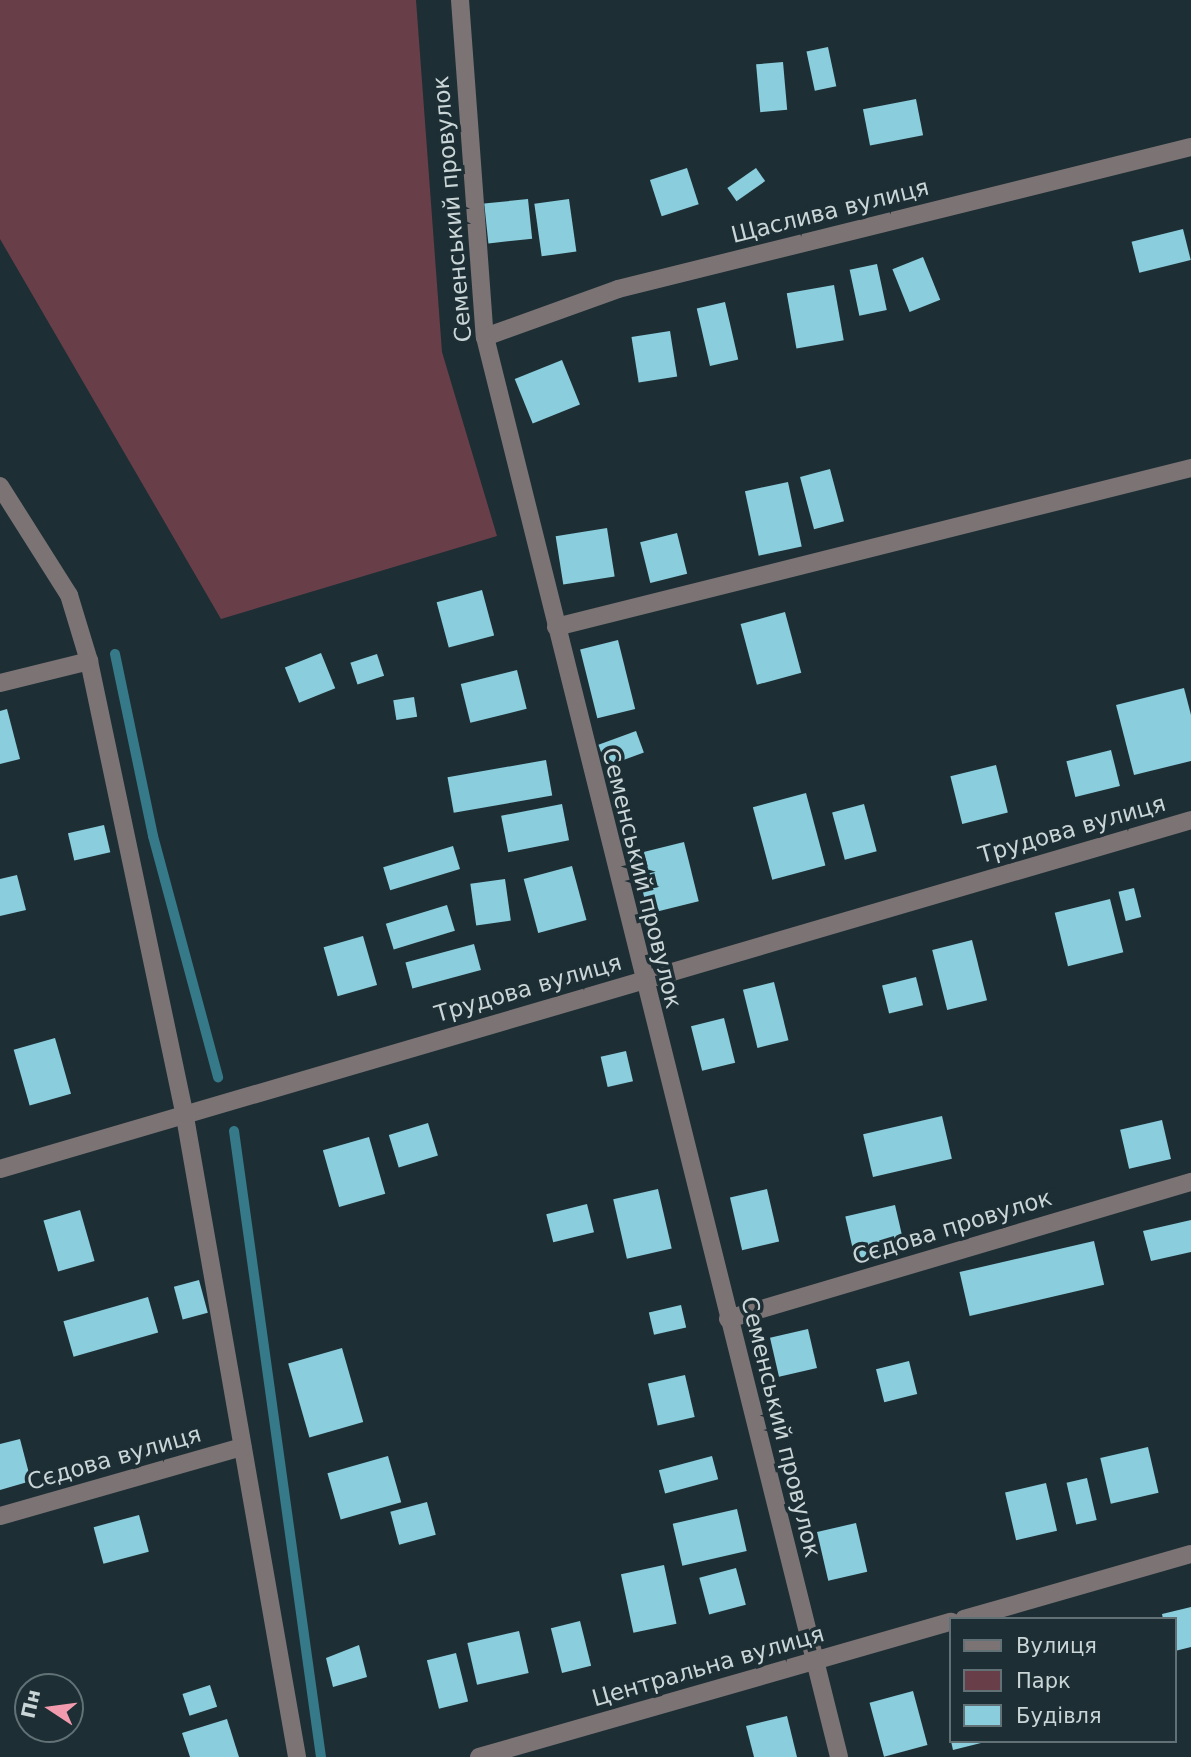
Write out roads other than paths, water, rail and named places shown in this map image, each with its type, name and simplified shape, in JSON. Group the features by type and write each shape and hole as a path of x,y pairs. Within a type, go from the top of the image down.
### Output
{"street":[{"name":"Семенський провулок","path":"460,0 485,337 642,981 839,1757"},
{"name":"Щаслива вулиця","path":"485,337 618,289 1191,148"},
{"path":"555,627 1191,468"},
{"path":"0,486 69,595 89,661 185,1117 297,1757"},
{"path":"0,683 89,661"},
{"name":"Трудова вулиця","path":"0,1169 185,1117 1191,820"},
{"name":"Сєдова провулок","path":"728,1319 1191,1182"},
{"name":"Сєдова вулиця","path":"0,1516 242,1447"},
{"path":"971,1617 1191,1554"},
{"name":"Центральна вулиця","path":"479,1757 950,1622"}],"waterway":[{"path":"115,654 153,836 218,1077"},
{"path":"234,1131 321,1757"}]}
